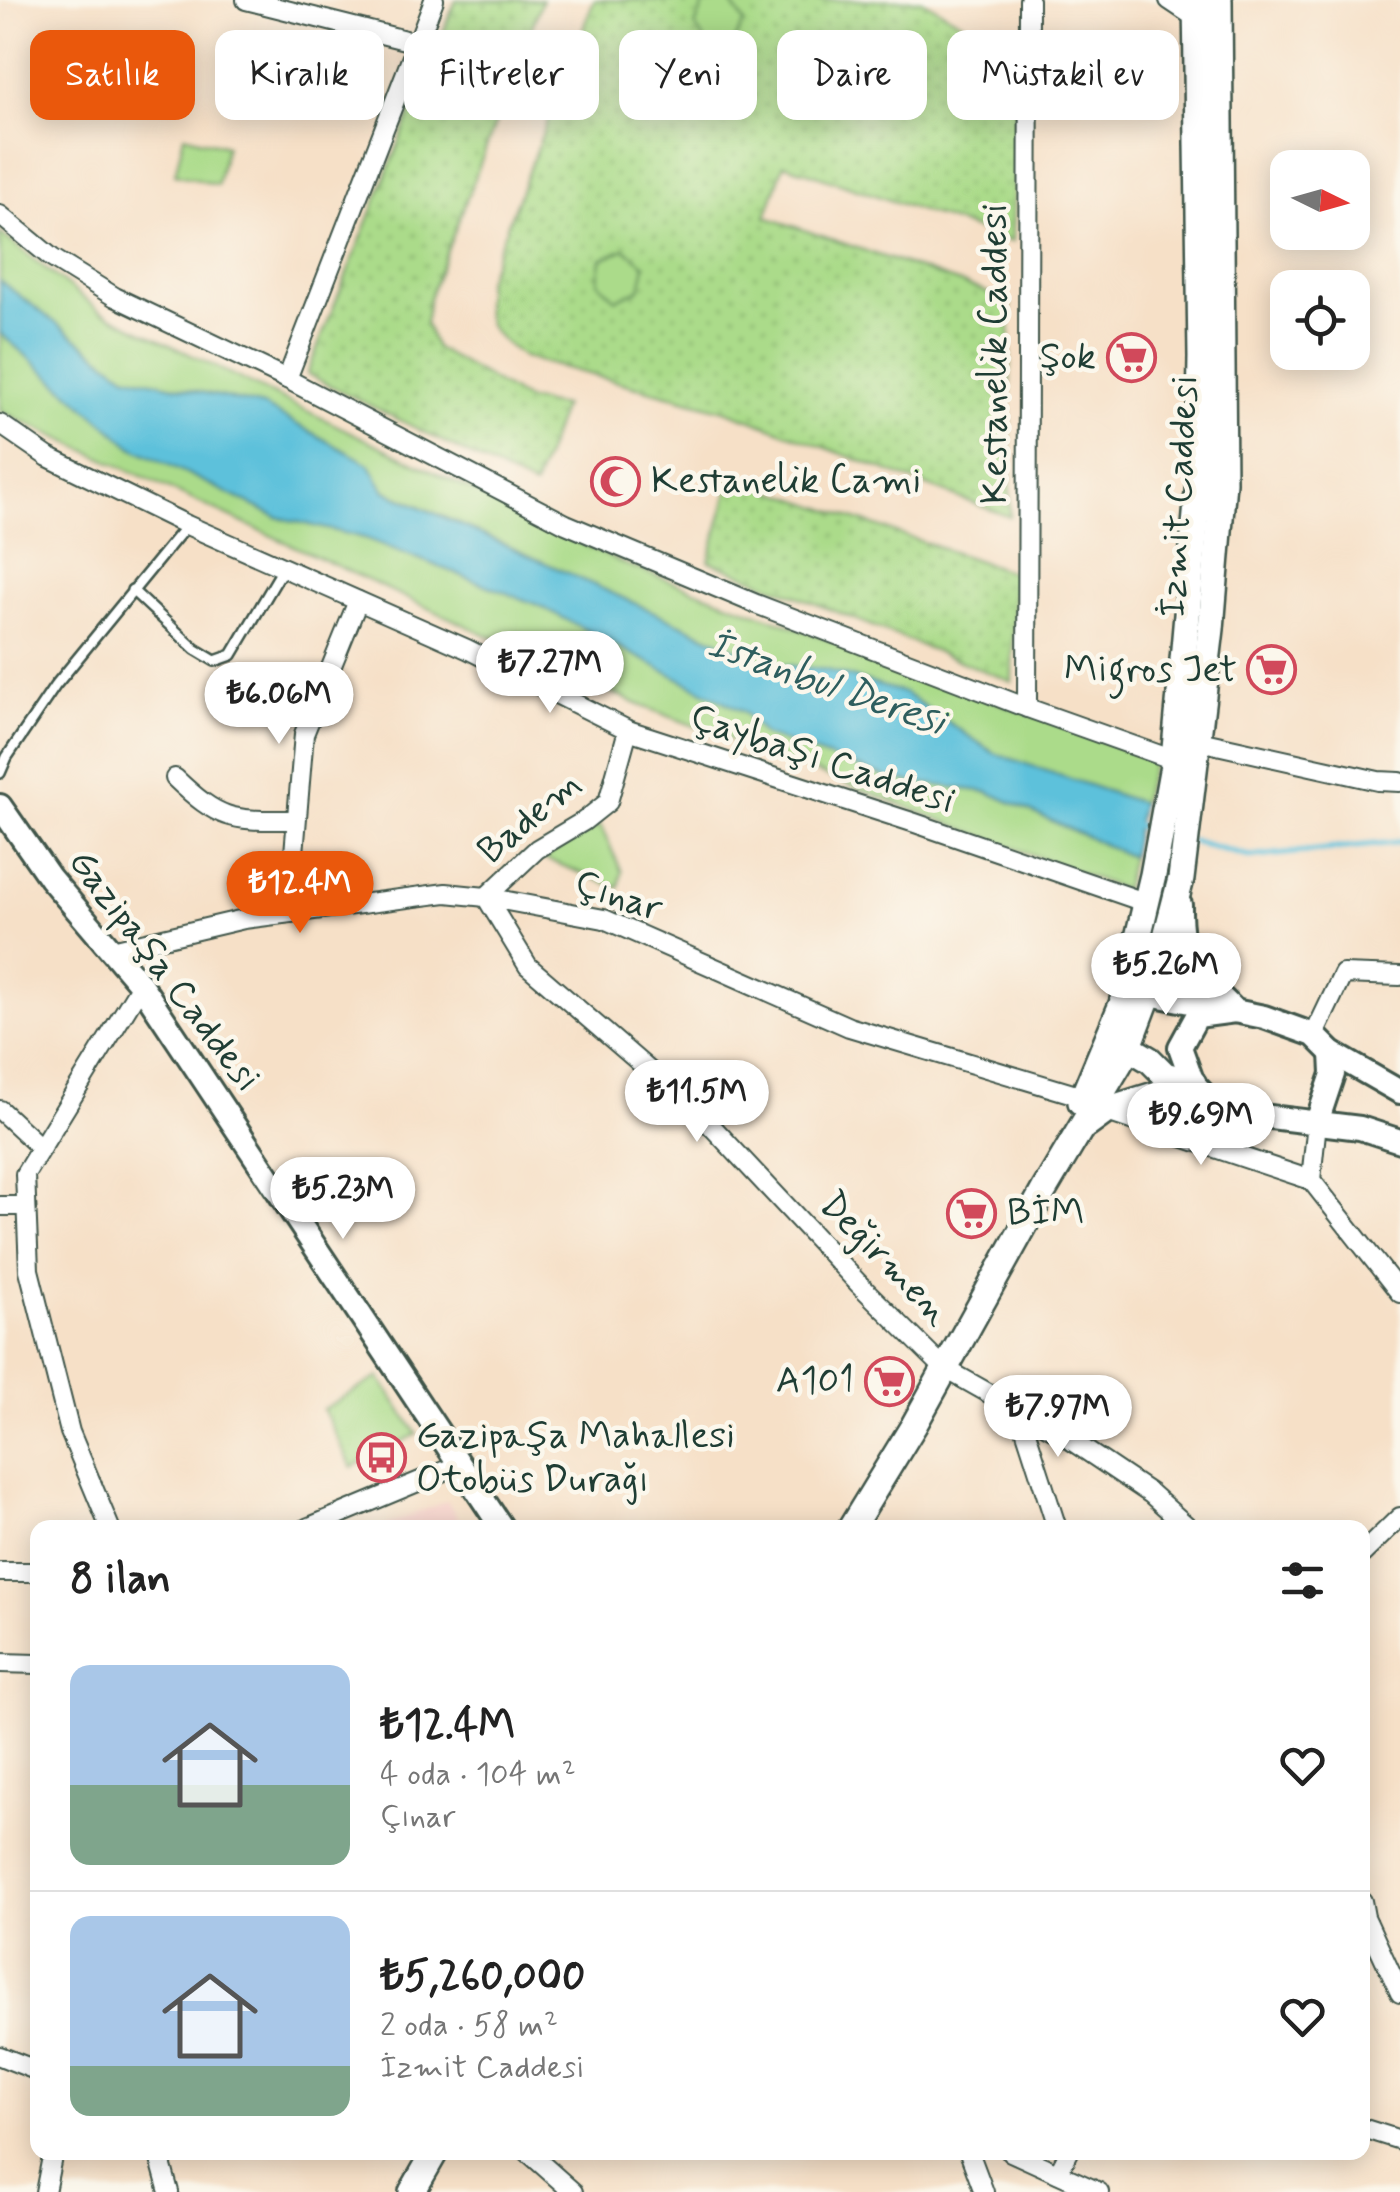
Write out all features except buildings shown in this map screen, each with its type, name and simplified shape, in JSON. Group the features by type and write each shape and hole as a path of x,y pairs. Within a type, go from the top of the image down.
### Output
{"main road":[{"name":"İzmit Caddesi","path":"1044,1190 1093,1104 1119,1042 1122,1004 1154,874 1199,741 1222,482 1219,0"},
{"name":"İzmit Caddesi","path":"1044,1190 1079,1131 1119,1042 1150,994 1181,879 1181,792 1174,760 1199,481 1196,9"},
{"path":"1119,1042 1150,1060 1165,1075 1192,1083"},
{"path":"1079,1131 1093,1104 1192,1083"},
{"path":"855,1520 914,1425 1044,1190"},
{"path":"412,2192 430,2160"}],"street":[{"path":"246,0 404,40"},
{"path":"422,30 434,0"},
{"name":"Kestanelik Caddesi","path":"1026,708 1029,0"},
{"path":"1169,0 1196,9"},
{"path":"287,379 404,77"},
{"path":"0,216 52,258 115,297 287,379 566,524 756,604 1026,708 1174,760"},
{"name":"Çaybaşı Caddesi","path":"0,424 48,457 187,525 467,649 628,730 1147,902"},
{"path":"288,913 304,734 358,601"},
{"name":"Badem","path":"486,897 537,849 608,802 628,730"},
{"path":"1199,741 1378,781 1400,782"},
{"path":"175,778 202,804 236,820 296,820"},
{"name":"Gazipaşa Caddesi","path":"0,806 50,878 140,985 497,1520"},
{"path":"1181,879 1180,934 1192,968 1235,1011"},
{"name":"Çınar","path":"112,950 244,919 446,893 604,919 849,1027 1093,1104 1311,1180"},
{"name":"Değirmen","path":"486,897 528,966 702,1116 859,1284 944,1368 1064,1435 1152,1494 1180,1520"},
{"path":"1314,1035 1343,974 1400,976"},
{"path":"107,1520 70,1432 30,1270 25,1174 140,985"},
{"path":"1122,1004 1150,994 1264,1017 1314,1035 1332,1054 1400,1092"},
{"path":"1235,1011 1197,1016 1180,1047 1192,1083 1210,1101 1254,1115 1360,1128 1400,1141"},
{"path":"1332,1054 1333,1074 1317,1122 1311,1180 1400,1293"},
{"path":"0,1110 41,1148"},
{"path":"0,1206 24,1206"},
{"path":"1019,1410 1054,1520"},
{"path":"326,1520 462,1464"},
{"path":"1370,1546 1400,1517"},
{"path":"0,1572 30,1572"},
{"path":"0,1663 30,1664"},
{"path":"1370,1930 1400,1993"},
{"path":"0,2056 30,2068"},
{"path":"1370,2131 1400,2140"},
{"path":"44,2192 51,2160"},
{"path":"160,2160 169,2192"},
{"path":"537,2160 572,2192"},
{"path":"972,2160 984,2192"},
{"path":"1029,2160 1099,2192"},
{"path":"1058,2173 1065,2160"}],"lane":[{"path":"0,773 55,686 187,525"},
{"path":"132,590 195,649 216,661 232,654 284,567"}],"shaded area":[{"path":"447,1501 459,1520 399,1520"}],"green space":[{"path":"456,0 542,0 531,30 444,30"},
{"path":"594,0 922,0 976,30 947,30 947,120 1015,120 1012,242 784,164 766,217 981,290 1010,304 1010,517 725,410 523,357 495,333 485,308 486,281 548,120 599,120 599,30 582,30"},
{"path":"730,1 744,22 740,30 697,30 695,26 704,4"},
{"path":"408,120 496,120 429,298 425,323 436,348 527,400 563,406 534,487 307,374"},
{"path":"184,135 226,146 217,185 175,174"},
{"path":"0,233 100,311 622,563 1154,760 1141,803 994,753 906,694 827,670 767,663 384,490 369,464 263,406 125,375 0,281"},
{"path":"625,249 645,265 640,289 616,299 598,282 601,259"},
{"path":"0,333 132,447 277,517 365,538 538,605 744,712 764,735 892,779 988,792 1131,857 1124,890 637,704 0,411"},
{"path":"732,477 1014,573 1012,682 709,561"},
{"path":"600,825 622,872 619,888 543,858"},
{"path":"379,1377 417,1434 352,1467 323,1409"}],"water":[{"path":"0,281 125,375 263,406 369,464 385,491 767,663 827,670 904,693 994,753 1141,803 1131,857 988,792 892,779 764,735 744,712 538,605 365,538 277,517 132,447 0,333"}],"waterway":[{"name":"İstanbul Deresi","path":"1129,823 1155,831"},
{"name":"İstanbul Deresi","path":"1192,841 1251,857 1400,842"}],"place":[{"name":"Şok","path":"1131,357"},
{"name":"Kestanelik Cami","path":"616,481"},
{"name":"Migros Jet","path":"1272,670"},
{"name":"BİM","path":"972,1213"},
{"name":"A101","path":"889,1381"},
{"name":"Gazipaşa Mahallesi Otobüs Durağı","path":"381,1458"}]}
